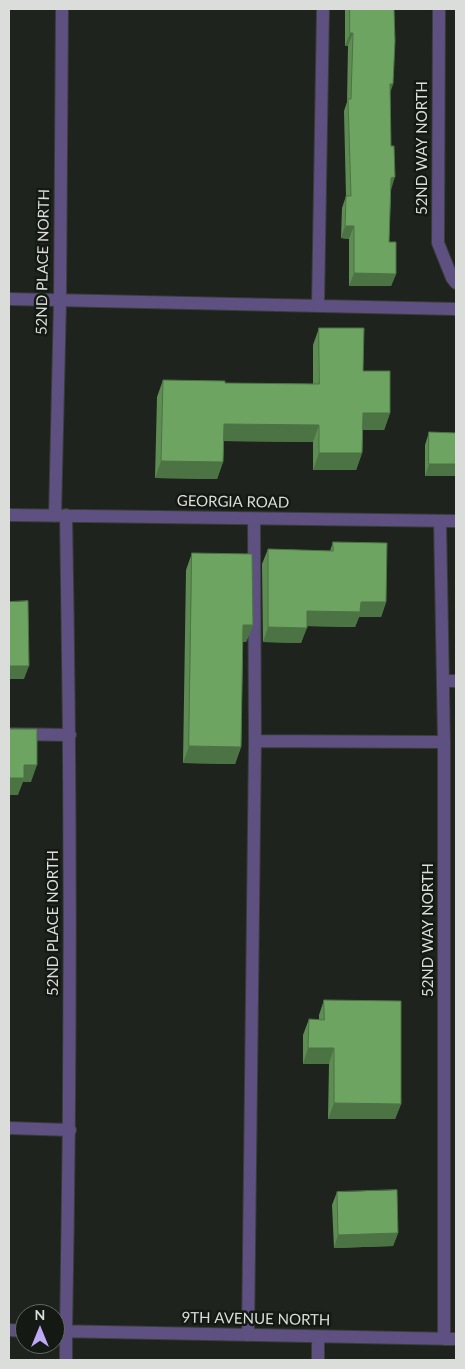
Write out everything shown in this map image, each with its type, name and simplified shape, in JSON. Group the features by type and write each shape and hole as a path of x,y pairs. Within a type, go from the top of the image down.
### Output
{"street":[{"name":"52ND PLACE NORTH","path":"62,9 60,515 70,735 70,1130 62,1304"},
{"path":"318,305 323,9"},
{"name":"52ND WAY NORTH","path":"439,9 438,243 452,278 456,283"},
{"path":"9,300 456,308"},
{"name":"GEORGIA ROAD","path":"9,515 456,521"},
{"path":"248,1335 255,741 254,519"},
{"name":"52ND WAY NORTH","path":"440,521 450,1339"},
{"path":"443,681 456,681"},
{"path":"9,734 70,735"},
{"path":"255,741 444,742"},
{"path":"9,1128 70,1130"},
{"name":"9TH AVENUE NORTH","path":"65,1331 450,1339"},
{"path":"318,1337 318,1360"}],"building":[{"path":"350,9 394,9 393,84 390,84 391,146 394,146 395,177 391,178 389,242 396,242 396,274 354,273 354,226 345,226 346,196 351,196 348,99 351,99 353,33 350,33"},
{"path":"319,328 364,328 363,371 390,371 390,413 363,413 362,453 319,453 319,425 224,424 223,462 161,461 163,380 319,384"},
{"path":"429,432 456,433 456,464 429,464"},
{"path":"333,542 387,543 386,602 361,602 360,612 307,611 307,628 268,627 268,549 333,551"},
{"path":"192,553 252,554 253,625 243,625 241,747 189,746"},
{"path":"28,601 29,666 9,666 9,602"},
{"path":"9,729 37,729 37,765 24,765 24,778 9,778"},
{"path":"324,1000 401,1001 401,1104 334,1103 334,1048 308,1048 309,1019 324,1020"},
{"path":"397,1190 398,1233 338,1235 337,1192"}]}
